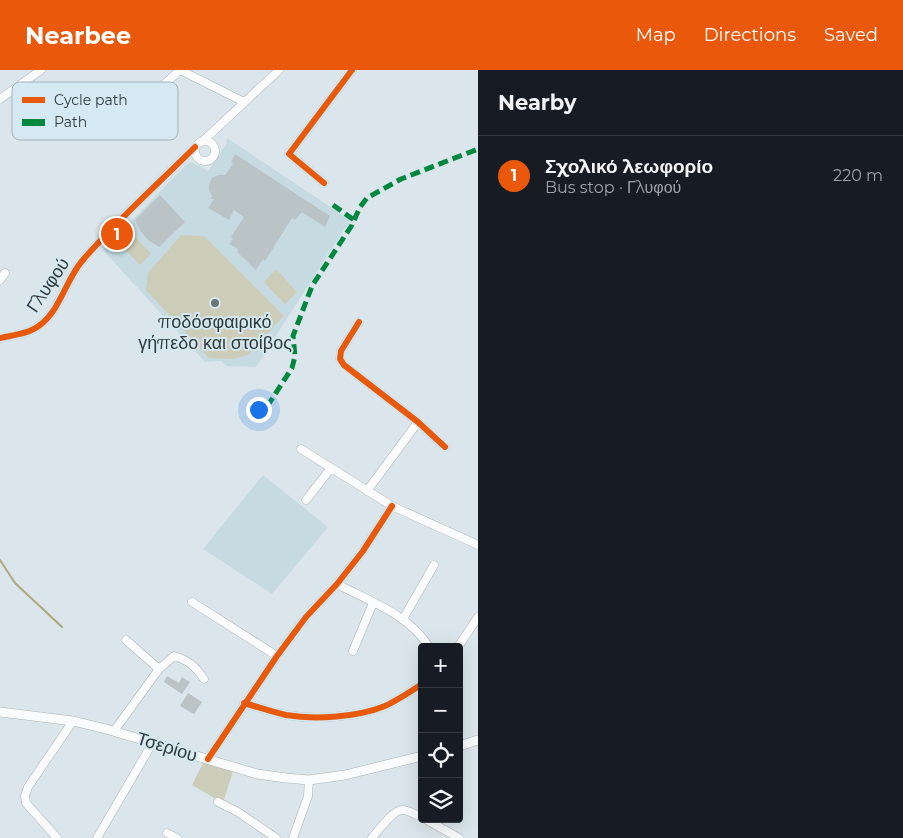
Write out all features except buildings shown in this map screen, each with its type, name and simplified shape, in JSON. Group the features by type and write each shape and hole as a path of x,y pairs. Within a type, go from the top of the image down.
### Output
{"main road":[{"name":"Τσερίου","path":"0,712 73,721 114,730 257,774 309,780 351,773 418,757"},
{"path":"463,745 478,740"}],"street":[{"path":"24,82 41,70"},
{"path":"167,82 180,70 244,102"},
{"path":"204,140 214,144 216,149 212,159 201,161 195,152 195,146 204,140 279,70"},
{"path":"324,184 289,154 348,71"},
{"path":"0,99 12,91"},
{"name":"Γλυφού","path":"0,338 23,333 40,326 53,310 81,263 195,146"},
{"path":"359,322 341,351 340,359 344,365 418,422 445,446"},
{"path":"367,491 418,422"},
{"path":"301,449 392,506 478,545"},
{"path":"306,500 331,468"},
{"path":"208,759 277,656 306,617 337,584 364,551 392,506"},
{"path":"403,619 434,565"},
{"path":"337,584 403,619 426,643"},
{"path":"192,602 277,656"},
{"path":"353,651 373,603"},
{"path":"461,643 478,617"},
{"path":"126,640 159,669"},
{"path":"114,730 159,669 174,656 184,658 192,664 204,679"},
{"path":"244,703 286,715 319,718 348,715 384,706 418,687"},
{"path":"58,838 26,803 25,796 28,787 73,721"},
{"path":"97,838 153,742"},
{"path":"293,838 308,796 309,780"},
{"path":"218,802 238,812 276,838"},
{"path":"372,838 395,813 402,810 418,815"},
{"path":"429,823 445,835 459,838"},
{"path":"166,832 177,838"}],"shaded area":[{"path":"227,138 350,220 256,367 226,366 221,361 205,362 103,250 186,165 192,162 208,171 226,145"},
{"path":"263,475 328,527 272,594 203,549"}],"green space":[{"path":"130,231 151,254 140,265 118,242"},
{"name":"ποδόσφαιρικό γήπεδο και στοίβος","path":"181,235 204,236 284,316 248,355 232,359 209,358 146,290 148,273"},
{"path":"276,269 297,292 285,304 264,282"},
{"path":"203,763 233,771 223,803 192,785"}],"waterway":[{"path":"0,560 15,583 62,627"}],"marked path":[{"path":"259,419 292,368 295,356 293,336 312,286 352,225 360,207 367,198 401,179 478,149"},
{"path":"333,205 354,220"}],"cycle path":[{"path":"324,183 289,154 352,70"},
{"path":"0,338 31,330 47,319 82,261 123,217 195,147"},
{"path":"359,322 341,351 340,359 344,365 418,422 445,447"},
{"path":"208,759 277,656 306,617 337,584 363,551 392,506"},
{"path":"244,703 286,715 310,717 349,715 385,706 418,687"}],"place":[{"name":"Σχολικό λεωφορίο","path":"117,234"},
{"name":"ποδόσφαιρικό γήπεδο και στοίβος","path":"215,303"}]}
